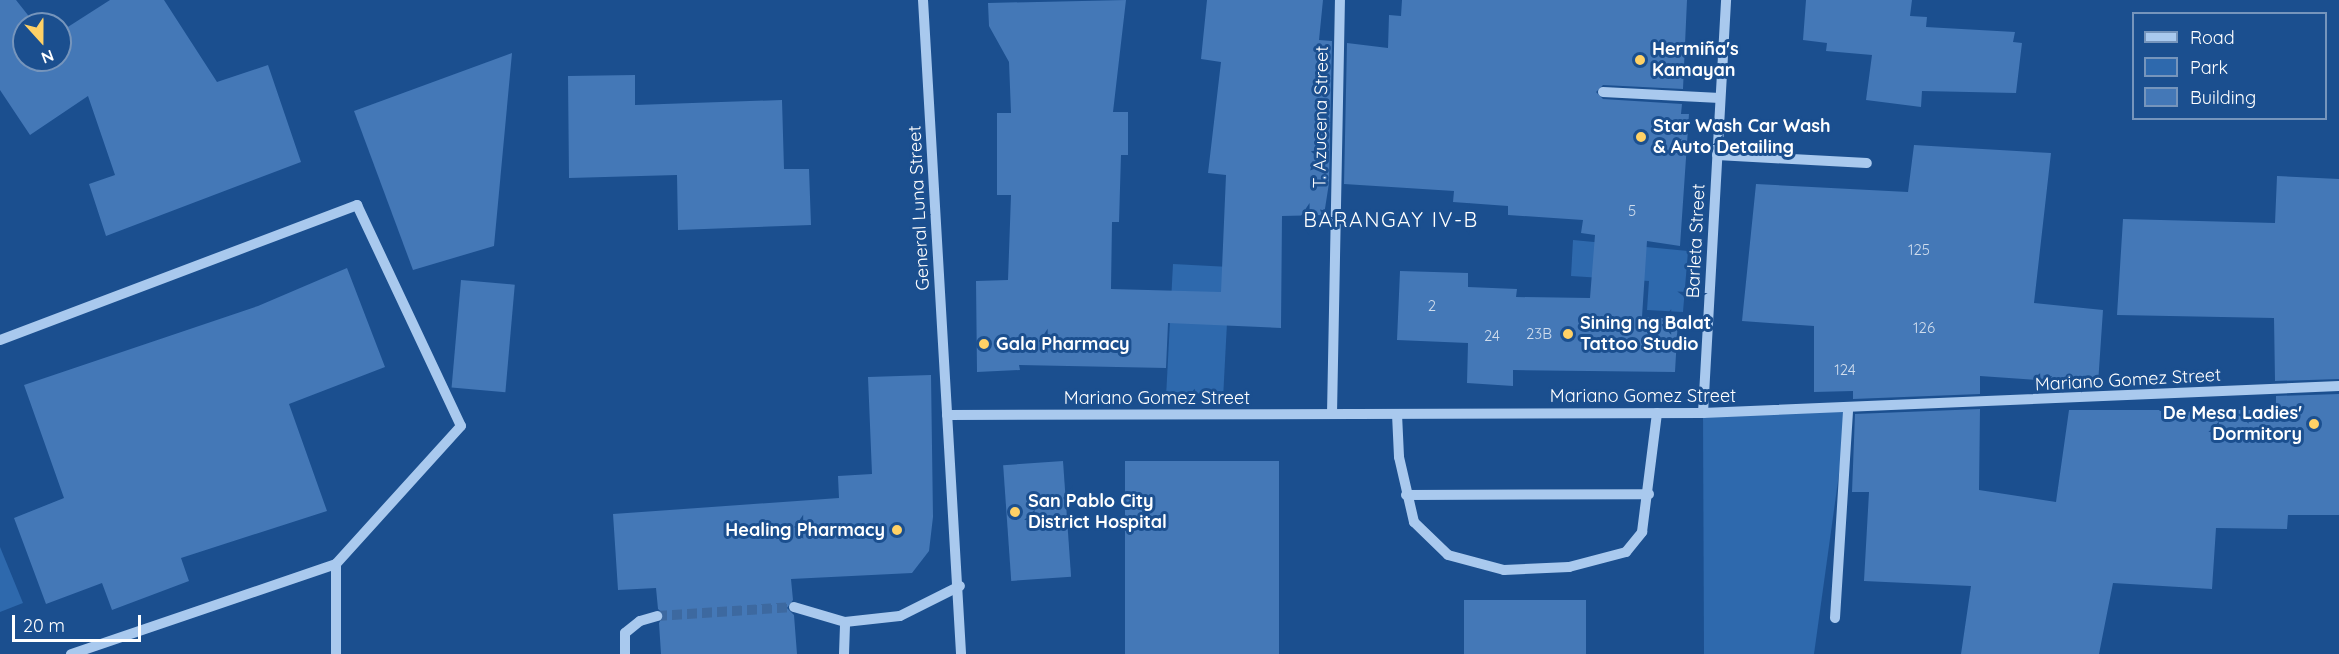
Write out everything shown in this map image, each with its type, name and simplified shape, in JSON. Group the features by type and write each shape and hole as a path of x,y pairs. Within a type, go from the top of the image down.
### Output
{"street":[{"name":"General Luna Street","path":"923,0 947,415 960,586 961,654"},
{"name":"T. Azucena Street","path":"1332,414 1340,0"},
{"name":"Barleta Street","path":"1703,413 1725,0"},
{"path":"1603,92 1720,98"},
{"path":"1717,155 1867,163"},
{"path":"0,340 357,205 461,426 336,564 71,654"},
{"name":"Mariano Gomez Street","path":"947,415 1703,413 1848,410 2339,386"},
{"path":"1835,618 1848,410"},
{"path":"1397,414 1406,495 1414,522 1448,555 1504,570 1569,567 1626,552 1642,532 1649,494 1657,413"},
{"path":"1406,495 1649,494"},
{"path":"336,564 336,654"},
{"path":"794,607 844,622 900,616 960,586"},
{"path":"625,654 625,633 640,621 657,616"},
{"path":"844,622 844,654"}],"green space":[{"path":"1573,240 1688,251 1683,312 1647,310 1649,281 1571,276"},
{"path":"1173,264 1230,267 1223,395 1166,392"},
{"path":"1848,409 1814,654 1704,654 1703,413"},
{"path":"0,547 23,603 0,612"}],"building":[{"path":"0,0 16,0 26,12 12,12 12,72 72,72 72,24 110,0 164,0 217,82 268,65 301,162 106,236 89,184 115,175 88,96 30,135 0,90"},
{"path":"1126,0 1113,112 1128,112 1128,155 1121,155 1119,222 1112,222 1111,289 1221,292 1226,175 1208,173 1221,62 1201,59 1207,0 1323,0 1319,40 1332,41 1329,183 1324,215 1282,216 1281,328 1168,323 1166,368 1019,365 1020,370 977,372 976,281 1008,280 1011,195 997,195 997,113 1011,113 1009,62 989,26 988,3"},
{"path":"1402,0 1687,0 1683,89 1603,85 1596,92 1603,99 1682,104 1681,114 1689,114 1680,246 1647,241 1642,317 1678,319 1675,372 1513,370 1513,386 1467,383 1468,343 1397,340 1400,271 1468,273 1468,287 1517,289 1516,297 1590,298 1595,235 1581,233 1583,220 1508,215 1508,206 1453,202 1454,191 1344,184 1347,43 1388,48 1389,15 1401,16"},
{"path":"1806,0 1912,0 1910,16 1927,17 1926,27 2015,32 2013,42 2022,43 2016,93 1922,91 1921,107 1866,100 1872,55 1826,51 1827,43 1803,40"},
{"path":"512,53 494,246 413,270 354,111"},
{"path":"635,75 635,105 782,100 784,169 809,169 811,225 678,230 677,175 569,178 568,76"},
{"path":"1914,145 2051,153 2034,303 2103,310 2098,384 1980,376 1980,394 1853,399 1853,391 1814,392 1814,326 1742,321 1756,184 1908,192"},
{"path":"2277,176 2339,179 2339,379 2275,381 2274,318 2117,315 2123,219 2275,223"},
{"path":"347,268 385,367 289,404 327,511 181,558 189,581 112,610 102,583 46,604 14,518 64,498 24,385 258,306"},
{"path":"461,280 515,285 505,392 452,388"},
{"path":"931,375 933,517 929,551 912,573 791,579 793,600 787,608 794,615 797,654 661,654 659,623 664,614 658,609 656,588 618,590 613,514 839,498 838,476 872,474 868,377"},
{"path":"2339,394 2339,515 2288,515 2287,529 2216,528 2212,589 2113,583 2099,654 1961,654 1971,586 1864,581 1869,492 1852,492 1855,414 1980,409 1979,490 2056,502 2069,410 2276,410 2276,396"},
{"path":"1063,461 1071,577 1011,581 1003,465"},
{"path":"1125,461 1279,461 1279,654 1125,654"},
{"path":"1464,600 1586,600 1586,654 1464,654"}],"tunnel":[{"path":"657,616 794,607"}],"place":[{"name":"Hermiña's Kamayan","path":"1640,60"},
{"name":"Star Wash Car Wash & Auto Detailing","path":"1641,137"},
{"name":"Sining ng Balat Tattoo Studio","path":"1568,334"},
{"name":"Gala Pharmacy","path":"984,344"},
{"name":"De Mesa Ladies' Dormitory","path":"2314,424"},
{"name":"San Pablo City District Hospital","path":"1015,512"},
{"name":"Healing Pharmacy","path":"897,530"}],"district":[{"name":"BARANGAY IV-B","path":"1391,219"}]}
